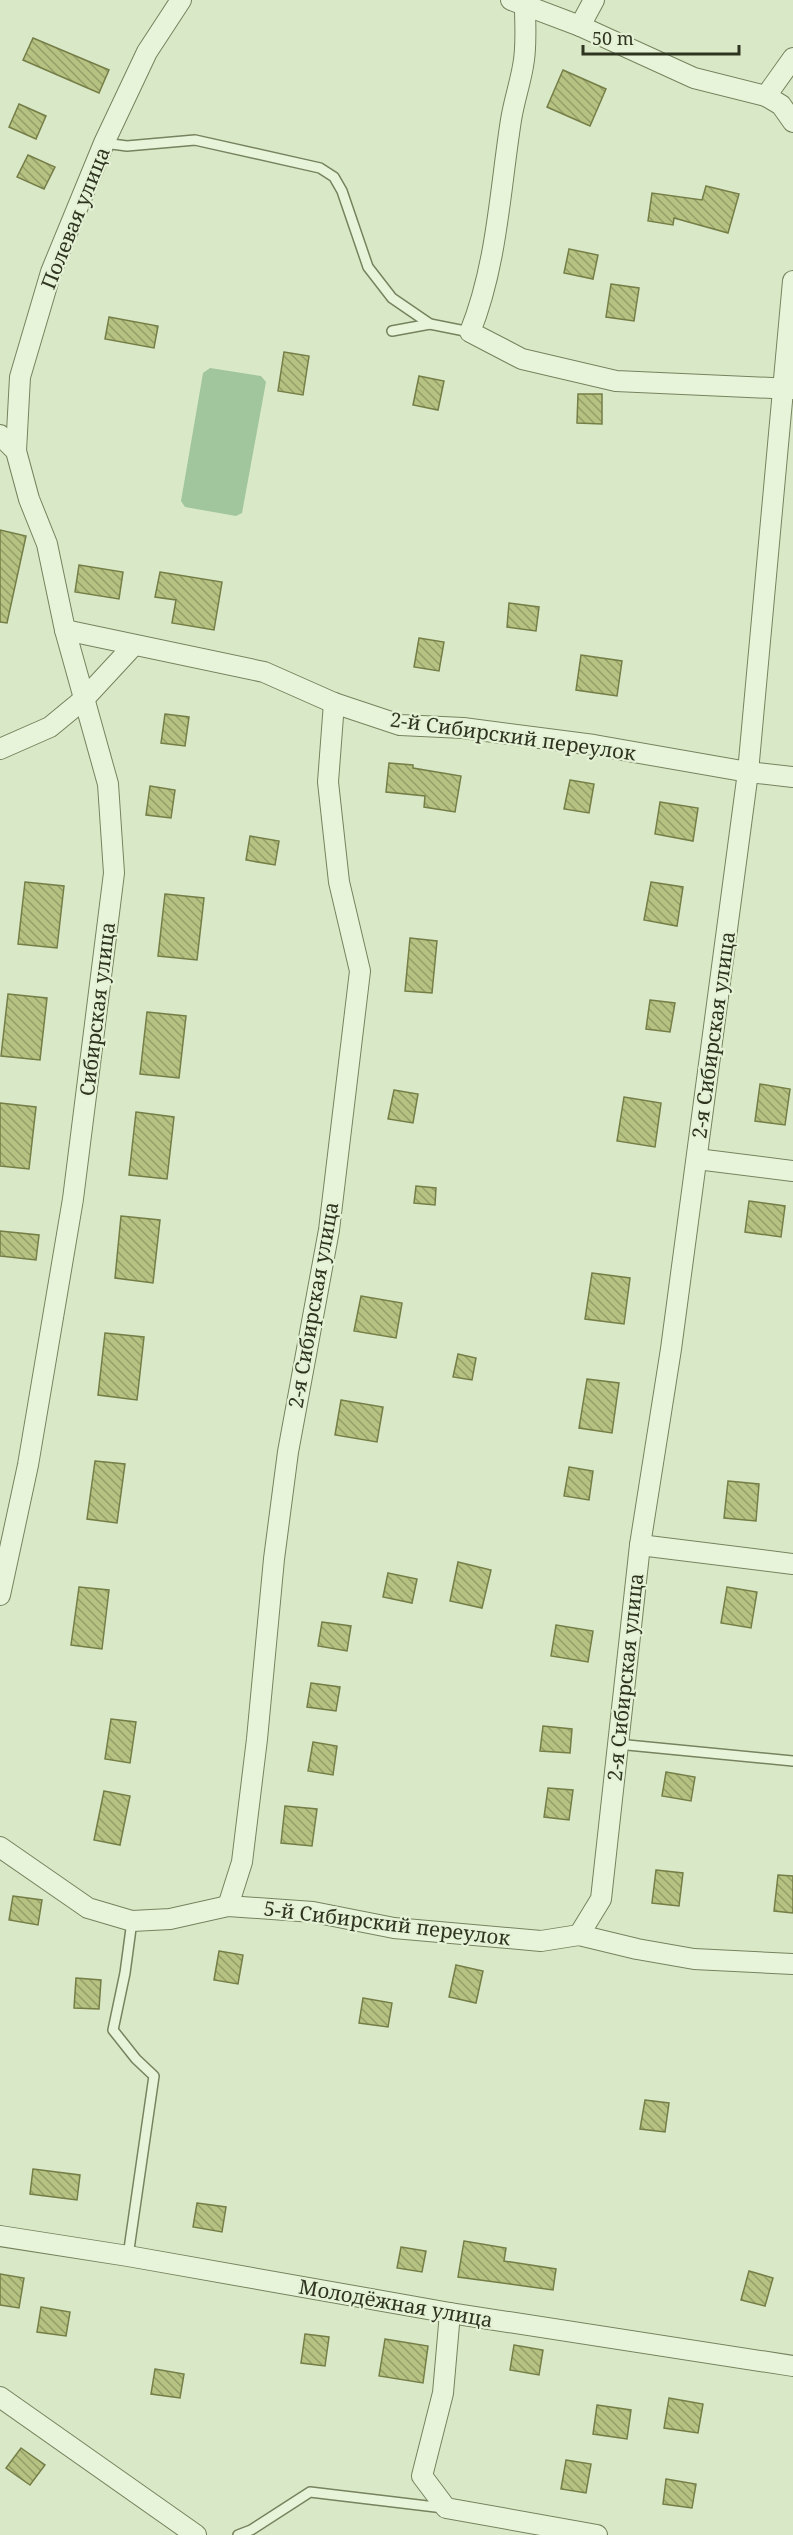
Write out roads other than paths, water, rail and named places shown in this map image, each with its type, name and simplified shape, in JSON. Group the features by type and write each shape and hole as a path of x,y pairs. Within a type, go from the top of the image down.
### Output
{"street":[{"name":"Полевая улица","path":"16,451 20,377 51,272 104,143 147,52 181,0"},
{"path":"580,26 594,0"},
{"path":"788,388 616,381 522,358 470,332 482,296 501,202 511,118 524,63 518,3 580,26 694,78 780,103 793,122"},
{"path":"780,103 793,58"},
{"name":"2-я Сибирская улица","path":"579,1935 601,1899 640,1545 671,1349 748,772 788,388 793,281"},
{"name":"Сибирская улица","path":"0,435 16,451 29,499 47,544 65,630 108,784 114,873 73,1199 28,1466 0,1595"},
{"name":"2-й Сибирский переулок","path":"65,630 264,672 334,703 400,725 463,728 793,777"},
{"path":"0,749 51,727 84,699 135,645"},
{"name":"2-я Сибирская улица","path":"228,1906 242,1862 257,1739 274,1558 288,1452 329,1230 360,971 339,882 328,782 334,703"},
{"path":"696,1159 793,1171"},
{"path":"640,1545 793,1564"},
{"name":"5-й Сибирский переулок","path":"0,1847 88,1908 132,1921 170,1919 228,1906 313,1912 394,1928 541,1941 579,1935 637,1949 694,1959 793,1964"},
{"name":"Молодёжная улица","path":"0,2236 128,2256 450,2313 793,2366"},
{"path":"450,2313 443,2393 422,2476 446,2508 597,2535"},
{"path":"0,2397 196,2535"}],"lane":[{"path":"104,143 127,146 195,140 320,168 334,177 342,191 368,267 392,298 430,324"},
{"path":"392,331 430,324 470,332"},
{"path":"617,1744 793,1761"},
{"path":"128,2256 154,2076 136,2059 113,2030 125,1973 132,1921"},
{"path":"238,2535 251,2530 310,2492 446,2508"}]}
